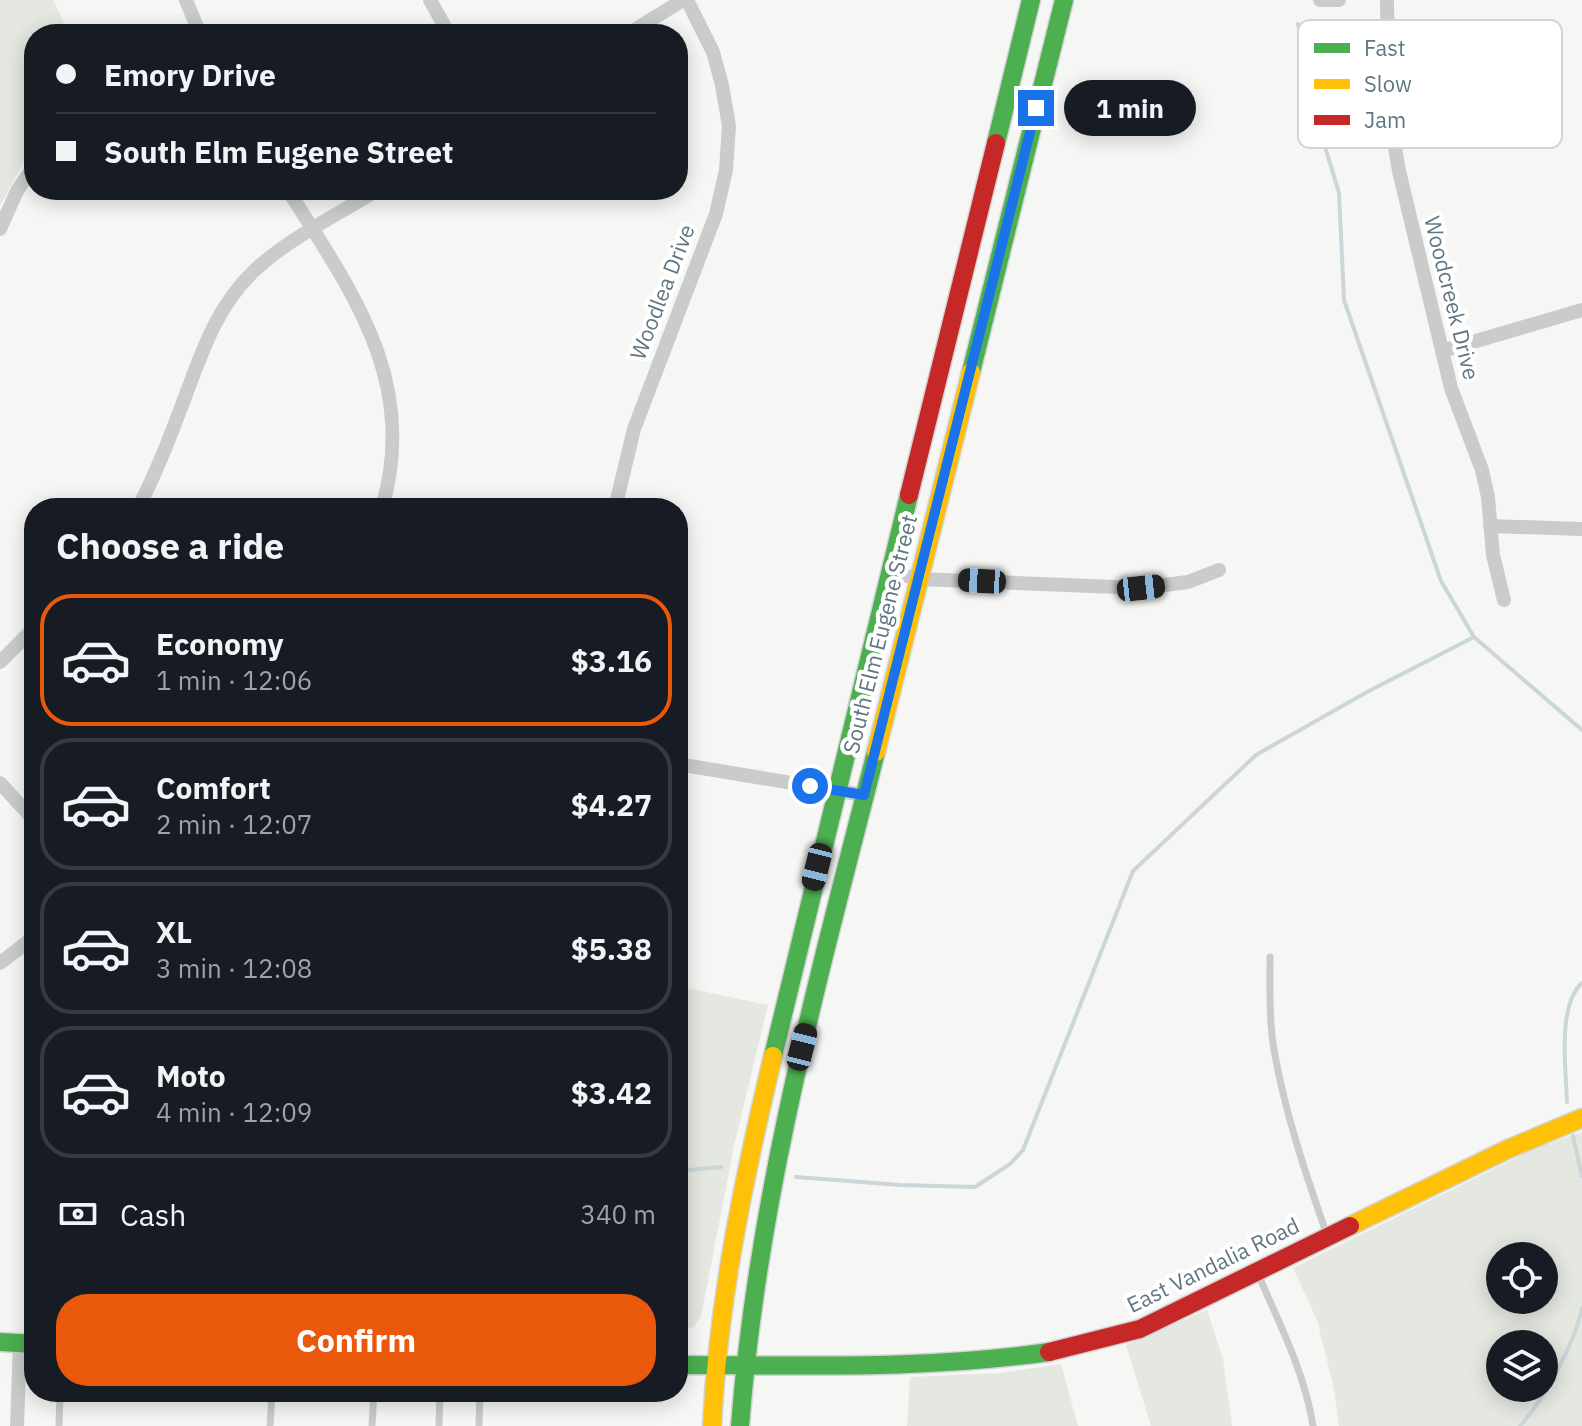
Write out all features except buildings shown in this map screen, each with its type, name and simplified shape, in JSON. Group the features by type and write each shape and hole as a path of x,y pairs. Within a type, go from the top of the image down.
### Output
{"main road":[{"name":"South Elm Eugene Street","path":"712,1426 715,1365 730,1262 757,1123 1031,0"},
{"name":"South Elm Eugene Street","path":"740,1426 754,1282 787,1106 1064,0"},
{"name":"East Vandalia Road","path":"688,1365 916,1365 990,1361 1066,1350 1140,1329 1506,1150 1582,1118"},
{"path":"0,1342 24,1344"}],"street":[{"path":"186,0 194,24"},
{"path":"430,0 443,24"},
{"path":"645,24 685,0"},
{"name":"Woodlea Drive","path":"617,498 634,429 716,214 726,170 729,126 722,85 713,52 685,0"},
{"path":"1320,0 1339,0"},
{"name":"Woodcreek Drive","path":"1387,0 1388,20"},
{"name":"Woodcreek Drive","path":"1395,148 1451,388 1482,470 1493,555 1504,600"},
{"path":"0,229 24,181"},
{"path":"294,200 353,294 383,364 390,390 394,447 391,479 385,498"},
{"path":"143,498 209,331 227,302 252,272 282,249 361,200"},
{"path":"1442,351 1582,310"},
{"path":"1490,526 1582,529"},
{"path":"891,572 919,579 1141,588 1188,582 1219,570"},
{"path":"0,662 24,638"},
{"path":"688,766 864,795"},
{"path":"0,783 24,809"},
{"path":"0,963 24,945"},
{"path":"17,1426 24,1369"}],"lane":[{"path":"1270,957 1274,1050 1309,1182 1328,1237"},
{"path":"1257,1272 1284,1333 1309,1404 1313,1426"},
{"path":"59,1426 60,1402"},
{"path":"270,1426 271,1402"},
{"path":"372,1426 373,1402"},
{"path":"439,1426 440,1402"},
{"path":"479,1426 480,1402"}],"shaded area":[{"path":"0,0 53,0 64,24 24,24 24,162 0,206"},
{"path":"688,988 768,1005 734,1146 701,1317 688,1329"},
{"path":"1582,1132 1582,1426 1339,1426 1334,1389 1317,1320 1293,1268 1538,1147"},
{"path":"1207,1310 1223,1359 1232,1426 1151,1426 1126,1345"},
{"path":"1061,1364 1078,1426 907,1426 910,1377 1002,1373"}],"waterway":[{"path":"1325,148 1339,193 1344,300 1441,581 1474,637 1582,730"},
{"path":"796,1177 975,1187 1010,1164 1023,1150 1133,871 1256,755 1367,692 1474,637"},
{"path":"1567,1102 1566,1022 1574,993 1582,983"},
{"path":"1573,1136 1582,1176"},
{"path":"688,1170 721,1167"},
{"path":"1520,1426 1539,1402 1557,1370 1573,1338 1582,1308"}],"traffic: fast":[{"path":"996,143 1031,0"},
{"path":"971,372 1064,0"},
{"path":"773,1056 909,495"},
{"path":"740,1426 761,1254 776,1170 793,1086 876,752"},
{"path":"0,1342 24,1343"},
{"path":"688,1365 910,1364 1049,1352"}],"traffic: slow":[{"path":"876,752 971,372"},
{"path":"712,1426 726,1286 773,1056"},
{"path":"1350,1226 1506,1150 1582,1118"}],"traffic: jam":[{"path":"909,495 996,143"},
{"path":"1049,1352 1140,1329 1350,1226"}],"route":[{"path":"810,786 864,795 1036,108"}]}
